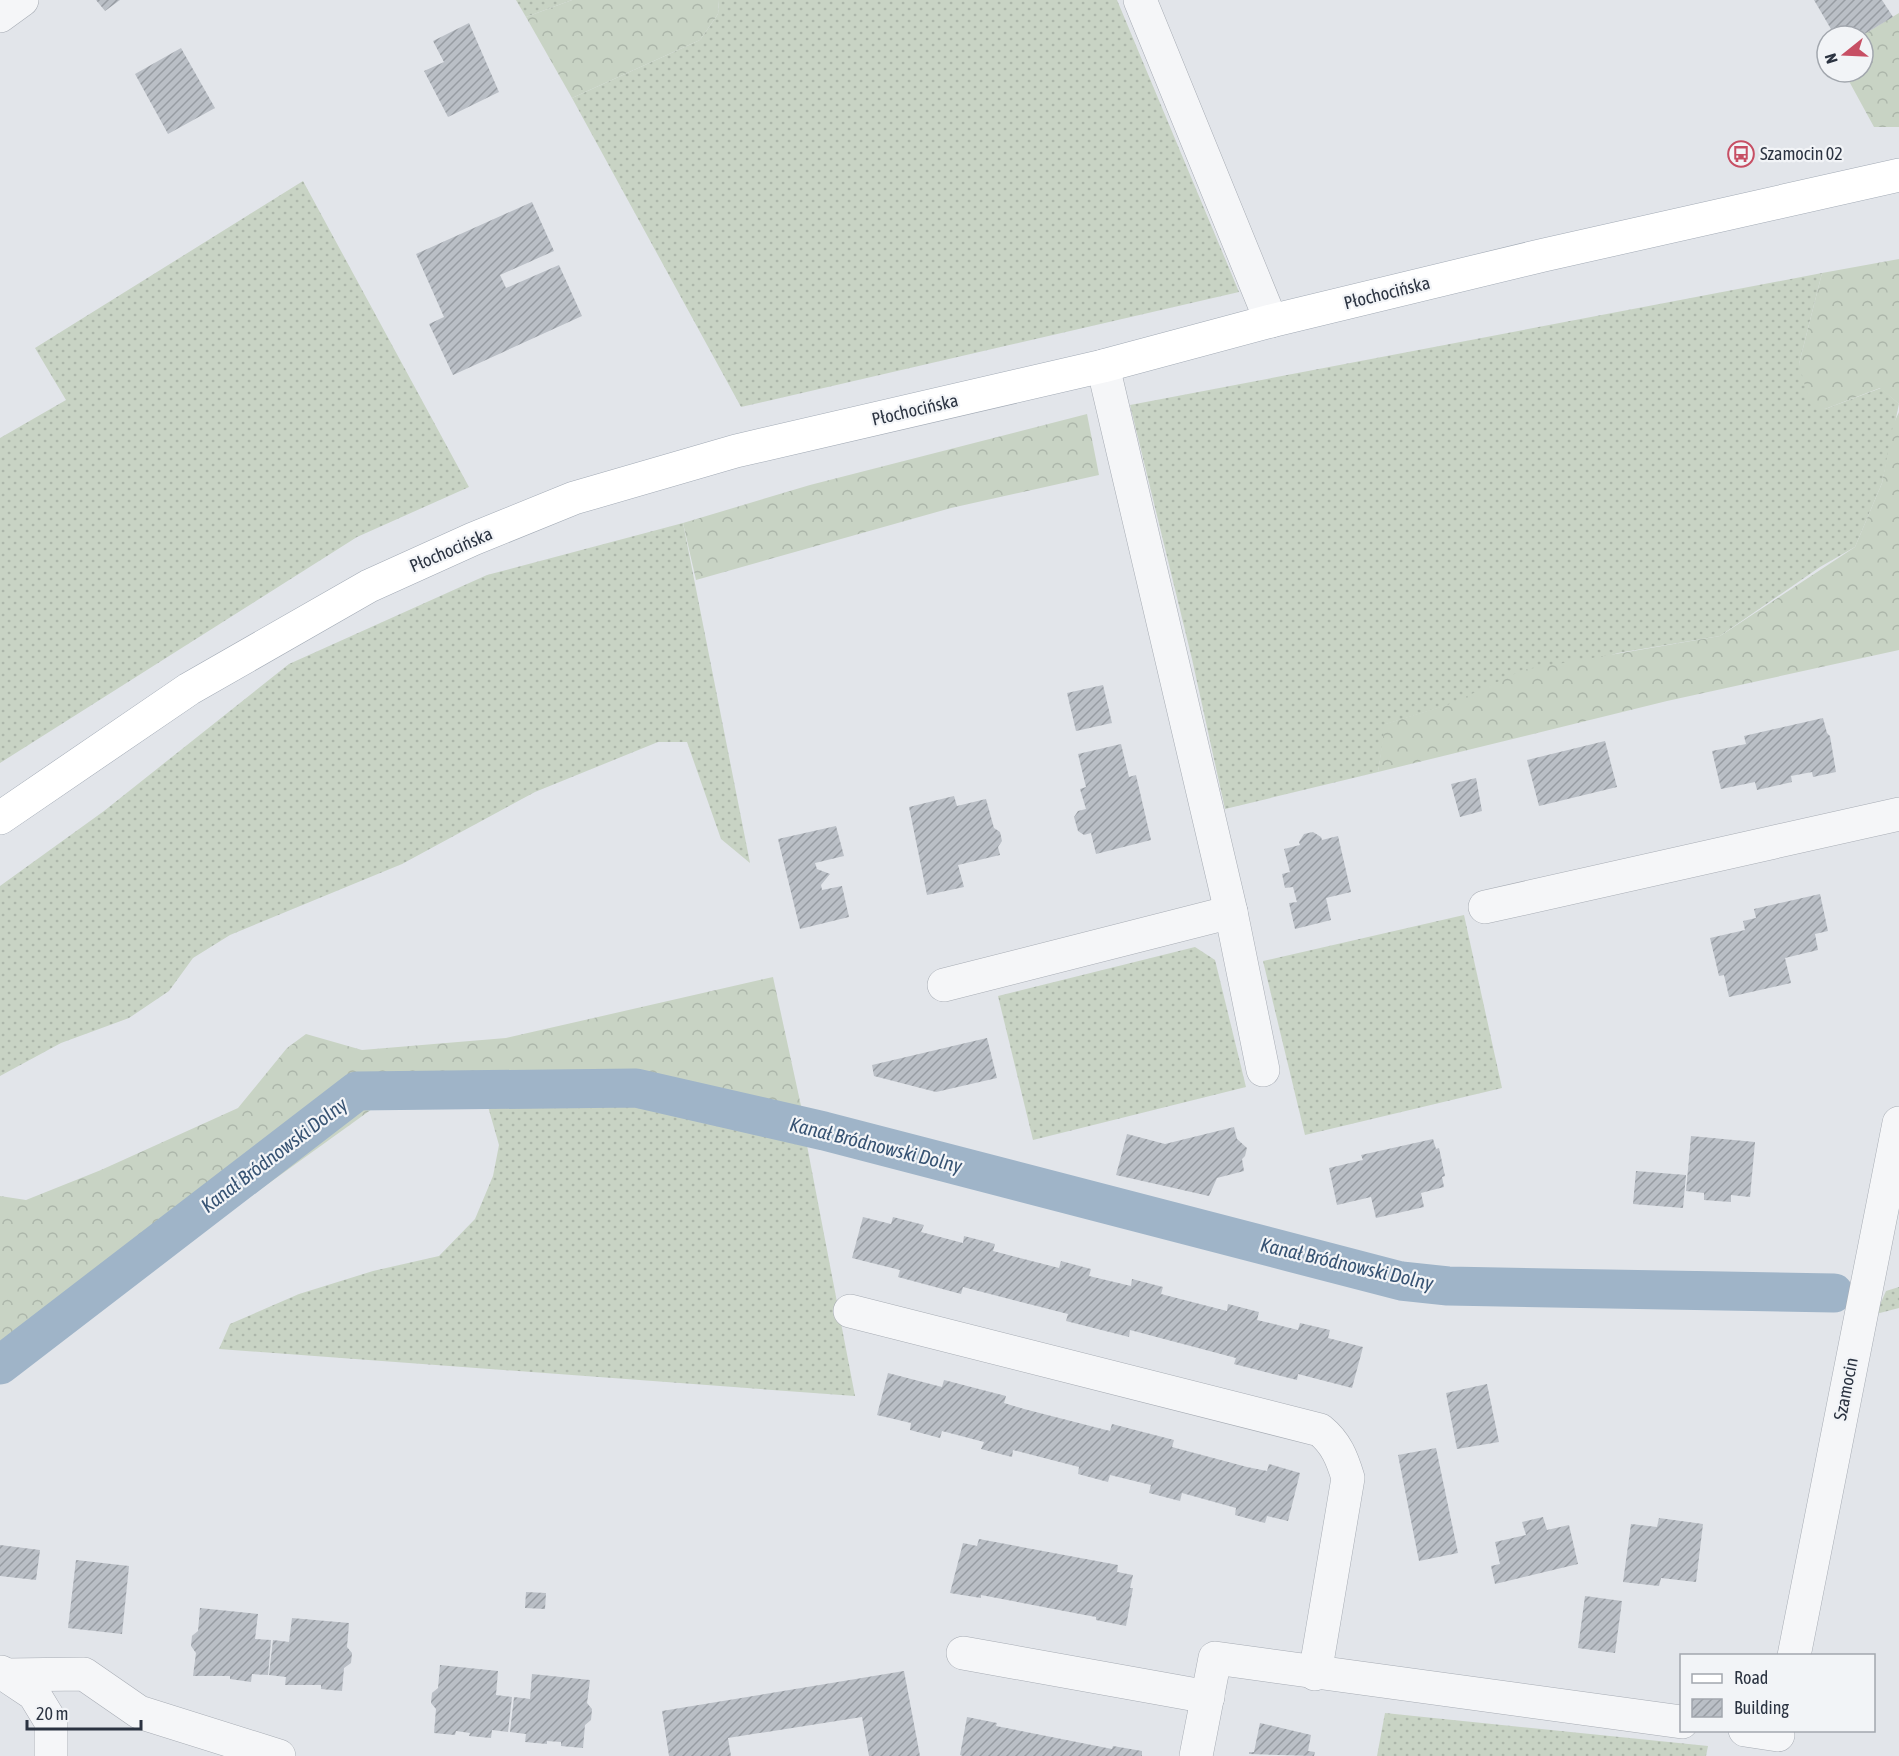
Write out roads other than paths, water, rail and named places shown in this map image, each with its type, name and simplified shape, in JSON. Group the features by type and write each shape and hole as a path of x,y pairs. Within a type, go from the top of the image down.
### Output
{"main road":[{"name":"Płochocińska","path":"0,818 189,689 369,586 473,539 574,498 736,451 1103,366 1271,321 1544,255 1899,175"}],"street":[{"path":"0,16 21,0"},
{"path":"1140,0 1271,321"},
{"path":"1103,366 1232,912 1263,1070"},
{"path":"1485,907 1899,814"},
{"path":"944,985 1232,912"},
{"name":"Szamocin","path":"1794,1654 1899,1123"},
{"path":"850,1311 1320,1430 1330,1439 1341,1456 1348,1478 1315,1674"},
{"path":"963,1653 1208,1697"},
{"path":"1196,1756 1215,1658 1315,1674 1680,1722"},
{"path":"3,1673 34,1694 51,1722 51,1756"},
{"path":"3,1673 84,1674 140,1712 279,1756"},
{"path":"1749,1732 1777,1740"}],"waterway":[{"name":"Kanał Bródnowski Dolny","path":"0,1365 357,1091 636,1088 824,1131 1401,1281 1448,1286 1834,1293"}],"place":[{"name":"Szamocin 02","path":"1741,154"}]}
